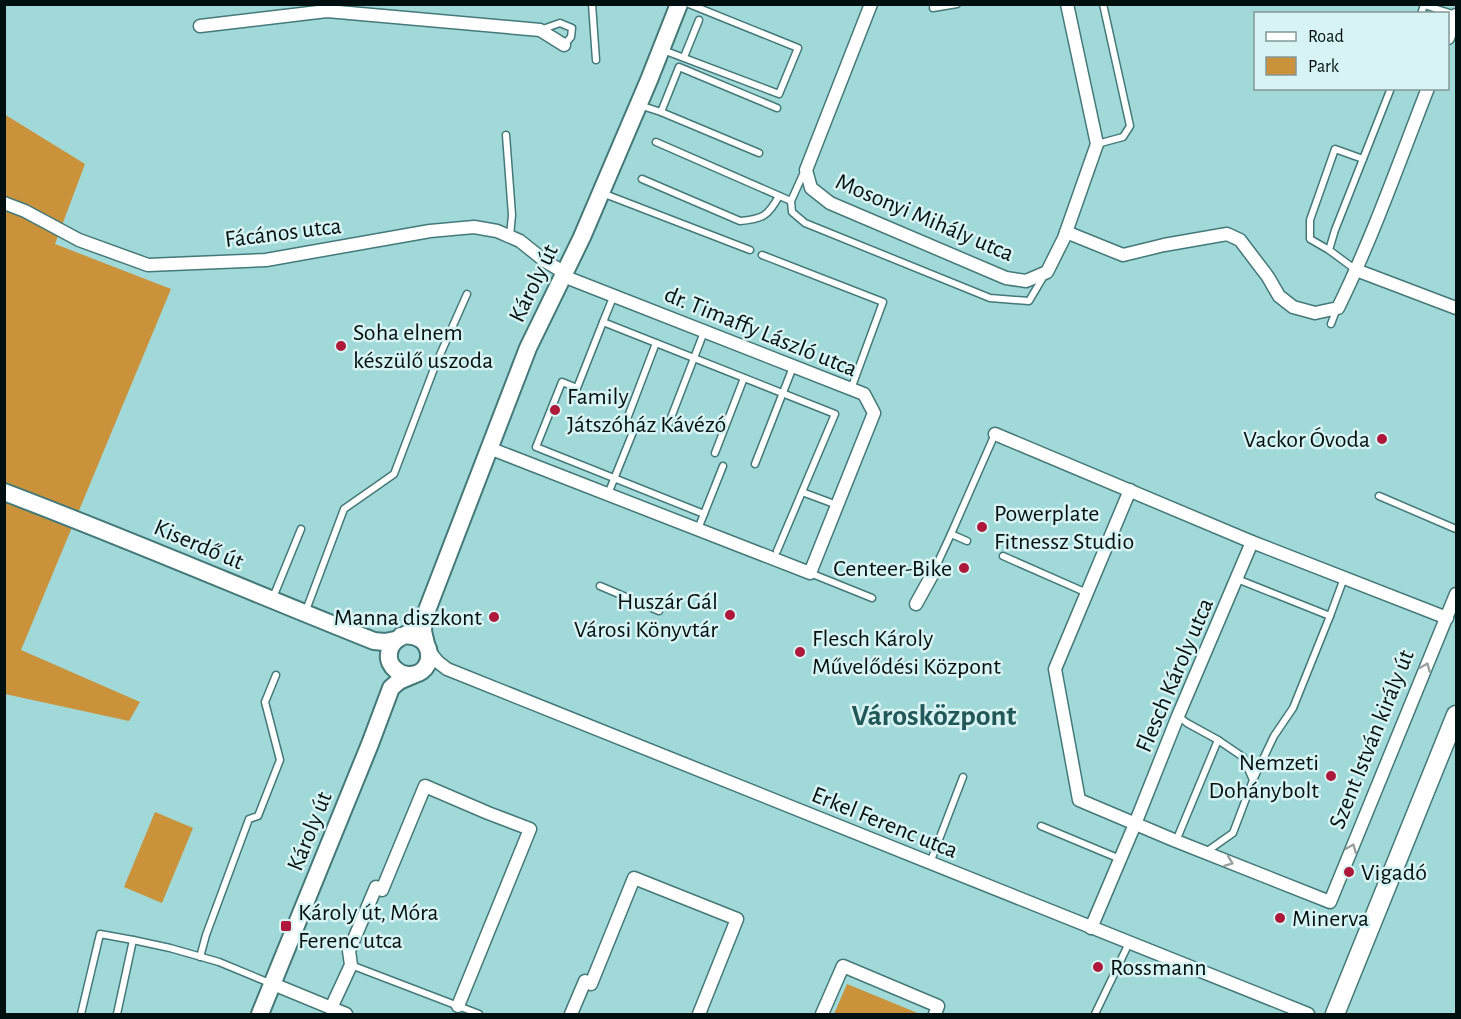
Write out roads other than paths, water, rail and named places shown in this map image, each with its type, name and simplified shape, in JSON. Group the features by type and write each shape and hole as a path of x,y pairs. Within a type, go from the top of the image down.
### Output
{"main road":[{"path":"1335,1014 1456,715"}],"street":[{"name":"Károly út","path":"428,648 423,631 424,618 489,448 528,348 582,237 679,4"},
{"name":"Mosonyi Mihály utca","path":"872,4 806,170 811,188 830,203 1006,278 1026,281 1047,272"},
{"path":"1047,272 1066,232 1096,144 1066,4"},
{"path":"200,26 327,8 540,30 564,45"},
{"path":"1449,35 1456,15"},
{"path":"1066,232 1123,255 1227,234 1240,240 1280,296 1293,307 1315,314 1338,308 1356,270 1427,90"},
{"name":"Fácános utca","path":"4,203 79,240 148,265 266,260 430,231 474,227 497,231 520,240 564,274"},
{"path":"1356,270 1456,308"},
{"name":"dr. Timaffy László utca","path":"564,274 864,394 874,413 810,573"},
{"path":"995,434 1252,542 1446,618"},
{"path":"489,448 810,573"},
{"path":"1130,490 1055,669 1079,800 1206,853"},
{"name":"Kiserdő út","path":"4,492 92,525 374,641 386,642 398,638"},
{"name":"Flesch Károly utca","path":"1091,928 1252,542"},
{"path":"916,604 932,575"},
{"name":"Szent István király út","path":"1206,853 1330,902 1456,594"},
{"path":"391,688 393,674 389,652 391,645 398,638 415,629 424,618"},
{"path":"391,688 399,681 416,674 427,664 429,658 428,648 422,639 408,635 398,638"},
{"name":"Kiserdő út","path":"374,641 381,647 390,662"},
{"name":"Erkel Ferenc utca","path":"428,648 438,662 447,669 1308,1014"},
{"path":"390,662 400,674 416,674"},
{"name":"Erkel Ferenc utca","path":"416,674 432,668 447,669"},
{"name":"Károly út","path":"260,1014 391,688"},
{"path":"331,1008 351,964 349,951 371,898 376,887 382,890 425,786 531,829 458,1006"},
{"path":"571,1014 585,981 591,984 634,878 737,919 699,1014"},
{"path":"822,1014 843,966 938,1006 934,1014"},
{"path":"273,984 346,1014"}],"lane":[{"path":"592,4 596,60"},
{"path":"661,49 779,94 798,48 689,4"},
{"path":"933,8 957,4"},
{"path":"1096,144 1123,137 1130,126 1103,4"},
{"path":"1422,12 1424,5 1446,12"},
{"path":"684,57 699,20"},
{"path":"540,30 560,23 572,28 571,37 564,45"},
{"path":"661,112 679,67 777,108"},
{"path":"1329,250 1390,90"},
{"path":"638,105 661,112 759,153"},
{"path":"506,135 512,215 510,236"},
{"path":"656,142 791,201"},
{"path":"1356,270 1310,238 1310,220 1335,149 1363,159"},
{"path":"806,170 791,201 792,212 806,224 990,298 1029,301 1047,272"},
{"path":"642,179 740,221 756,220 771,211 780,196"},
{"path":"601,192 750,250"},
{"path":"762,255 883,302 851,389"},
{"path":"304,613 345,509 394,474 435,366 467,294"},
{"path":"614,295 577,388 562,382 536,447 704,514"},
{"path":"1331,324 1338,308"},
{"path":"603,322 835,414 777,551"},
{"path":"667,428 704,331"},
{"path":"627,419 656,343"},
{"path":"755,464 793,366"},
{"path":"715,453 744,378"},
{"path":"608,494 635,427"},
{"path":"932,575 995,434"},
{"path":"698,530 723,466"},
{"path":"802,492 837,505"},
{"path":"1379,496 1456,529"},
{"path":"271,600 301,529"},
{"path":"951,534 967,541"},
{"path":"1003,556 1087,593"},
{"path":"810,573 872,598"},
{"path":"1206,853 1233,832 1253,780 1274,736 1293,708 1344,578"},
{"path":"1236,579 1330,616"},
{"path":"600,586 659,611"},
{"path":"200,957 249,819 258,816 280,760 265,702 276,675"},
{"path":"1178,716 1243,757 1253,780"},
{"path":"1176,841 1218,740"},
{"path":"930,862 963,777"},
{"path":"1041,826 1120,859"},
{"path":"81,1014 100,934 170,948 219,962 273,984"},
{"path":"117,1014 133,940"},
{"path":"1095,1014 1129,943"},
{"path":"351,964 479,1014"}],"place":[{"name":"Soha elnem készülő uszoda","path":"341,346"},
{"name":"Family Játszóház Kávézó","path":"555,410"},
{"name":"Vackor Óvoda","path":"1382,439"},
{"name":"Powerplate Fitnessz Studio","path":"982,527"},
{"name":"Centeer-Bike","path":"964,568"},
{"name":"Huszár Gál Városi Könyvtár","path":"730,615"},
{"name":"Manna diszkont","path":"494,617"},
{"name":"Flesch Károly Művelődési Központ","path":"800,652"},
{"name":"Nemzeti Dohánybolt","path":"1331,776"},
{"name":"Vigadó","path":"1349,872"},
{"name":"Minerva","path":"1280,918"},
{"name":"Károly út, Móra Ferenc utca","path":"286,926"},
{"name":"Rossmann","path":"1098,967"}],"district":[{"name":"Városközpont","path":"934,715"}]}
